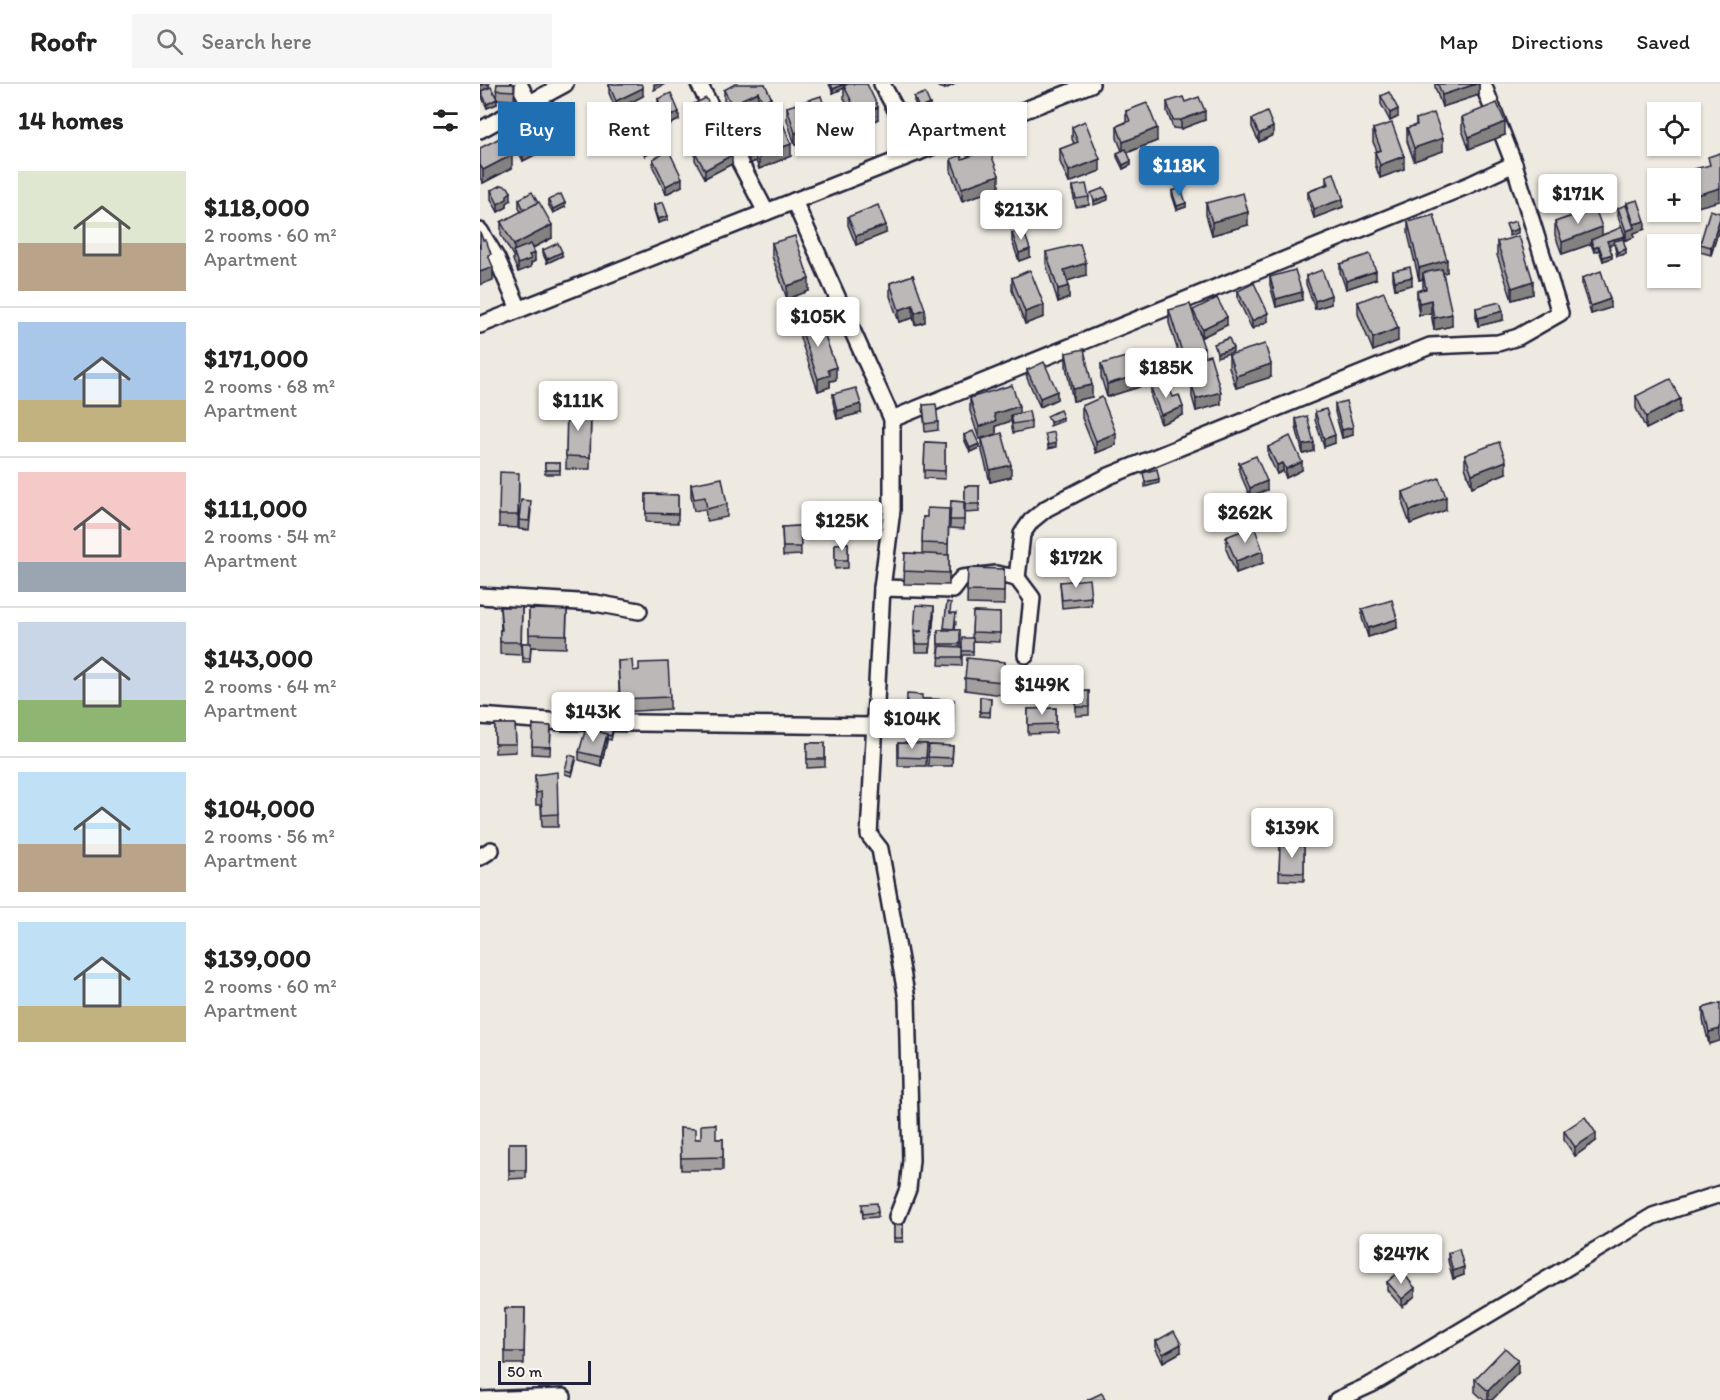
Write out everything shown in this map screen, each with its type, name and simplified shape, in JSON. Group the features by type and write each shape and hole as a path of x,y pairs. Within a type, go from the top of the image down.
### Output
{"street":[{"path":"519,84 528,102"},
{"path":"531,102 565,84"},
{"path":"699,84 766,212"},
{"path":"882,84 892,102"},
{"path":"1027,109 1090,84"},
{"path":"1017,578 1022,534 1031,521 1047,508 1109,476 1430,346 1498,343 1518,337 1560,313 1514,164 1483,84"},
{"path":"480,130 498,120"},
{"path":"480,325 909,156"},
{"path":"892,419 1447,194 1514,164"},
{"path":"795,201 892,419 892,510 882,588 869,835 880,849 907,999 911,1160 908,1189 897,1217"},
{"path":"480,231 497,259 519,309"},
{"path":"882,588 953,590 962,578 996,574 1017,578 1032,598 1026,655"},
{"path":"480,596 595,603 639,611"},
{"path":"480,716 563,722 874,726"},
{"path":"1337,1400 1372,1384 1653,1216 1720,1194"},
{"path":"480,1400 563,1397"}],"building":[{"path":"497,84 514,84 514,91 496,90"},
{"path":"641,84 643,88 616,101 609,85"},
{"path":"735,84 765,84 771,97 763,102 758,92 742,99 744,102 730,102 724,90"},
{"path":"831,84 844,84 833,89"},
{"path":"867,84 878,107 875,108 875,102 852,102 844,86"},
{"path":"1438,84 1476,84 1442,95"},
{"path":"491,87 497,99 487,104 481,91"},
{"path":"1389,92 1398,109 1390,113 1381,96"},
{"path":"671,93 679,112 671,116 671,102 659,102 658,99"},
{"path":"925,93 929,102 916,102 914,97"},
{"path":"821,96 823,102 802,102"},
{"path":"1183,97 1185,102 1199,97 1205,111 1181,120 1173,120 1167,102"},
{"path":"1147,103 1157,128 1123,142 1117,126 1130,121 1126,111"},
{"path":"1497,103 1505,122 1469,137 1462,117"},
{"path":"795,104 795,133 787,107"},
{"path":"1267,112 1273,127 1259,134 1252,119"},
{"path":"1434,113 1443,138 1414,148 1407,128 1417,125 1416,119"},
{"path":"1085,121 1100,159 1069,171 1060,149 1078,142 1072,127"},
{"path":"1392,123 1404,156 1380,165 1375,152 1381,150 1373,129"},
{"path":"783,124 791,144 783,147"},
{"path":"498,139 498,156 510,156 483,170 480,165 480,148"},
{"path":"1126,149 1131,161 1123,165 1117,153"},
{"path":"1720,153 1720,188 1701,194 1701,168 1698,168 1710,165 1708,157"},
{"path":"671,155 682,178 666,186 653,159"},
{"path":"697,156 730,156 705,170"},
{"path":"961,156 962,159 970,156 992,156 999,175 962,188 951,159"},
{"path":"1334,173 1343,199 1314,209 1308,192 1329,184 1326,176"},
{"path":"1086,184 1089,197 1076,199 1073,186"},
{"path":"502,185 508,187 511,192 507,195 507,199 498,204 491,190"},
{"path":"1104,188 1108,196 1094,201 1091,193"},
{"path":"1181,188 1186,203 1177,206 1172,191"},
{"path":"532,192 538,203 524,210 519,199"},
{"path":"1243,193 1248,212 1212,222 1206,203"},
{"path":"561,194 565,203 553,209 548,200"},
{"path":"1638,200 1645,221 1634,224 1627,203"},
{"path":"539,202 552,225 514,245 501,222"},
{"path":"663,202 668,216 658,219 654,205"},
{"path":"878,205 886,225 856,236 848,217"},
{"path":"1585,205 1587,211 1577,215 1574,209"},
{"path":"1626,205 1634,228 1626,231 1618,208"},
{"path":"1595,208 1602,227 1562,242 1555,222"},
{"path":"1710,210 1720,213 1711,247 1701,244"},
{"path":"1434,215 1447,260 1419,268 1408,222"},
{"path":"1516,221 1518,229 1509,232 1506,224"},
{"path":"1622,227 1625,236 1607,241 1612,254 1603,257 1599,246 1594,248 1591,240"},
{"path":"1023,229 1030,249 1019,253 1012,233"},
{"path":"480,232 483,240 486,240 491,254 488,255 493,267 480,272"},
{"path":"795,236 809,279 787,286 772,243"},
{"path":"1519,236 1533,281 1512,288 1497,242"},
{"path":"1623,239 1626,249 1617,252 1614,241"},
{"path":"558,243 562,252 547,259 543,250"},
{"path":"531,244 535,253 529,255 531,259 518,264 513,251"},
{"path":"1080,244 1086,263 1064,270 1069,286 1058,289 1046,252"},
{"path":"1370,254 1376,271 1346,281 1340,264"},
{"path":"1410,267 1412,277 1395,281 1393,271"},
{"path":"1442,269 1452,314 1434,318 1431,300 1419,303 1417,291 1426,289 1423,273"},
{"path":"1030,270 1044,305 1025,312 1012,278"},
{"path":"1295,270 1302,292 1276,299 1270,277"},
{"path":"1322,270 1331,295 1315,301 1306,276"},
{"path":"1601,271 1610,299 1591,306 1582,278"},
{"path":"913,275 925,309 915,313 913,305 899,310 890,283"},
{"path":"1254,283 1268,313 1252,321 1238,291"},
{"path":"1384,292 1398,328 1373,338 1358,302"},
{"path":"1217,298 1227,317 1202,329 1193,310"},
{"path":"1500,302 1503,311 1478,318 1476,308"},
{"path":"1190,304 1204,348 1183,355 1169,310"},
{"path":"819,319 836,367 828,370 830,375 818,379 800,326"},
{"path":"1229,338 1233,348 1217,353 1214,344"},
{"path":"1265,344 1271,364 1236,376 1229,355"},
{"path":"1084,349 1092,385 1073,389 1066,353"},
{"path":"1133,355 1139,375 1107,384 1101,364"},
{"path":"1210,355 1221,392 1196,399 1192,385 1196,384 1189,361"},
{"path":"1044,362 1057,391 1040,398 1027,370"},
{"path":"1670,379 1680,399 1646,417 1636,396"},
{"path":"1167,382 1173,397 1179,395 1183,407 1161,415 1151,388"},
{"path":"1012,385 1019,406 994,414 996,421 979,427 970,398"},
{"path":"856,388 861,404 837,411 833,394"},
{"path":"1102,397 1116,433 1096,441 1082,406"},
{"path":"1346,401 1353,427 1342,430 1335,404"},
{"path":"936,404 938,422 925,424 923,405"},
{"path":"567,407 591,408 590,457 566,456"},
{"path":"1326,409 1335,435 1324,439 1315,412"},
{"path":"1060,410 1063,417 1050,422 1047,416"},
{"path":"1029,411 1031,421 1013,424 1011,415"},
{"path":"1307,416 1314,443 1303,445 1296,419"},
{"path":"973,431 979,444 970,448 964,435"},
{"path":"1054,432 1056,443 1048,445 1045,434"},
{"path":"1002,433 1011,465 990,470 982,439"},
{"path":"1290,436 1302,462 1286,469 1283,463 1277,465 1268,447"},
{"path":"925,442 945,443 945,471 924,470"},
{"path":"1499,442 1506,461 1472,474 1465,455"},
{"path":"1256,456 1267,481 1250,488 1239,463"},
{"path":"545,463 560,463 560,470 545,470"},
{"path":"1157,469 1159,479 1145,482 1143,473"},
{"path":"500,472 519,473 518,515 499,515"},
{"path":"722,478 727,504 707,509 705,497 694,499 691,484"},
{"path":"1439,478 1446,497 1410,511 1403,492"},
{"path":"965,486 979,486 979,504 965,504"},
{"path":"646,494 678,495 678,514 646,513"},
{"path":"521,500 531,501 529,521 519,520"},
{"path":"951,501 964,502 964,520 950,520"},
{"path":"927,508 949,509 948,544 922,543 923,517 927,517"},
{"path":"800,526 801,547 783,547 782,527"},
{"path":"1254,526 1263,551 1236,561 1226,537"},
{"path":"848,543 848,560 835,560 835,544"},
{"path":"905,553 949,555 949,573 904,571"},
{"path":"968,568 1004,569 1004,592 967,591"},
{"path":"1089,579 1091,597 1062,600 1060,582"},
{"path":"1392,600 1397,619 1368,628 1362,609"},
{"path":"947,602 951,603 950,613 956,613 954,629 944,628"},
{"path":"916,605 934,606 930,644 915,644 915,632 922,631 914,631"},
{"path":"500,607 522,607 521,642 500,642 500,630 502,630"},
{"path":"529,609 567,610 566,635 529,634"},
{"path":"973,612 1000,613 1000,633 972,632"},
{"path":"938,630 960,630 960,644 938,644"},
{"path":"962,638 973,638 973,651 962,651"},
{"path":"522,643 531,643 530,658 523,658"},
{"path":"940,646 962,647 962,657 939,657"},
{"path":"967,658 1005,662 1002,682 965,678"},
{"path":"632,660 633,671 639,670 639,663 668,662 670,697 620,699 618,661"},
{"path":"1089,691 1089,707 1076,707 1076,692"},
{"path":"907,694 922,695 922,699 954,700 953,720 931,719 931,725 916,724 917,720 906,720"},
{"path":"980,697 991,698 990,712 980,712"},
{"path":"1056,708 1056,724 1028,725 1028,709"},
{"path":"603,720 614,722 611,736 600,732"},
{"path":"495,724 515,724 516,744 495,744"},
{"path":"533,725 551,726 550,747 532,746"},
{"path":"586,728 607,734 601,757 579,752"},
{"path":"807,743 825,743 825,759 807,759"},
{"path":"898,743 927,744 926,758 898,757"},
{"path":"929,745 953,746 952,758 928,757"},
{"path":"569,755 576,757 572,772 565,770"},
{"path":"557,772 558,814 542,815 541,792 536,793 535,775"},
{"path":"1280,846 1304,846 1304,873 1279,872"},
{"path":"1720,1003 1720,1029 1709,1032 1703,1008"},
{"path":"1585,1117 1596,1133 1575,1147 1564,1131"},
{"path":"716,1124 716,1139 723,1139 723,1157 681,1158 680,1128 695,1129 695,1139 701,1139 701,1125"},
{"path":"509,1143 526,1143 526,1170 509,1170"},
{"path":"877,1203 878,1212 863,1214 862,1204"},
{"path":"903,1224 903,1238 894,1238 894,1225"},
{"path":"1459,1249 1464,1267 1453,1271 1448,1253"},
{"path":"1401,1270 1415,1288 1402,1299 1387,1282"},
{"path":"505,1308 525,1308 524,1352 505,1352"},
{"path":"1174,1331 1181,1344 1163,1354 1156,1341"},
{"path":"1505,1348 1518,1360 1488,1391 1475,1379"},
{"path":"1102,1393 1105,1400 1087,1400"}]}
